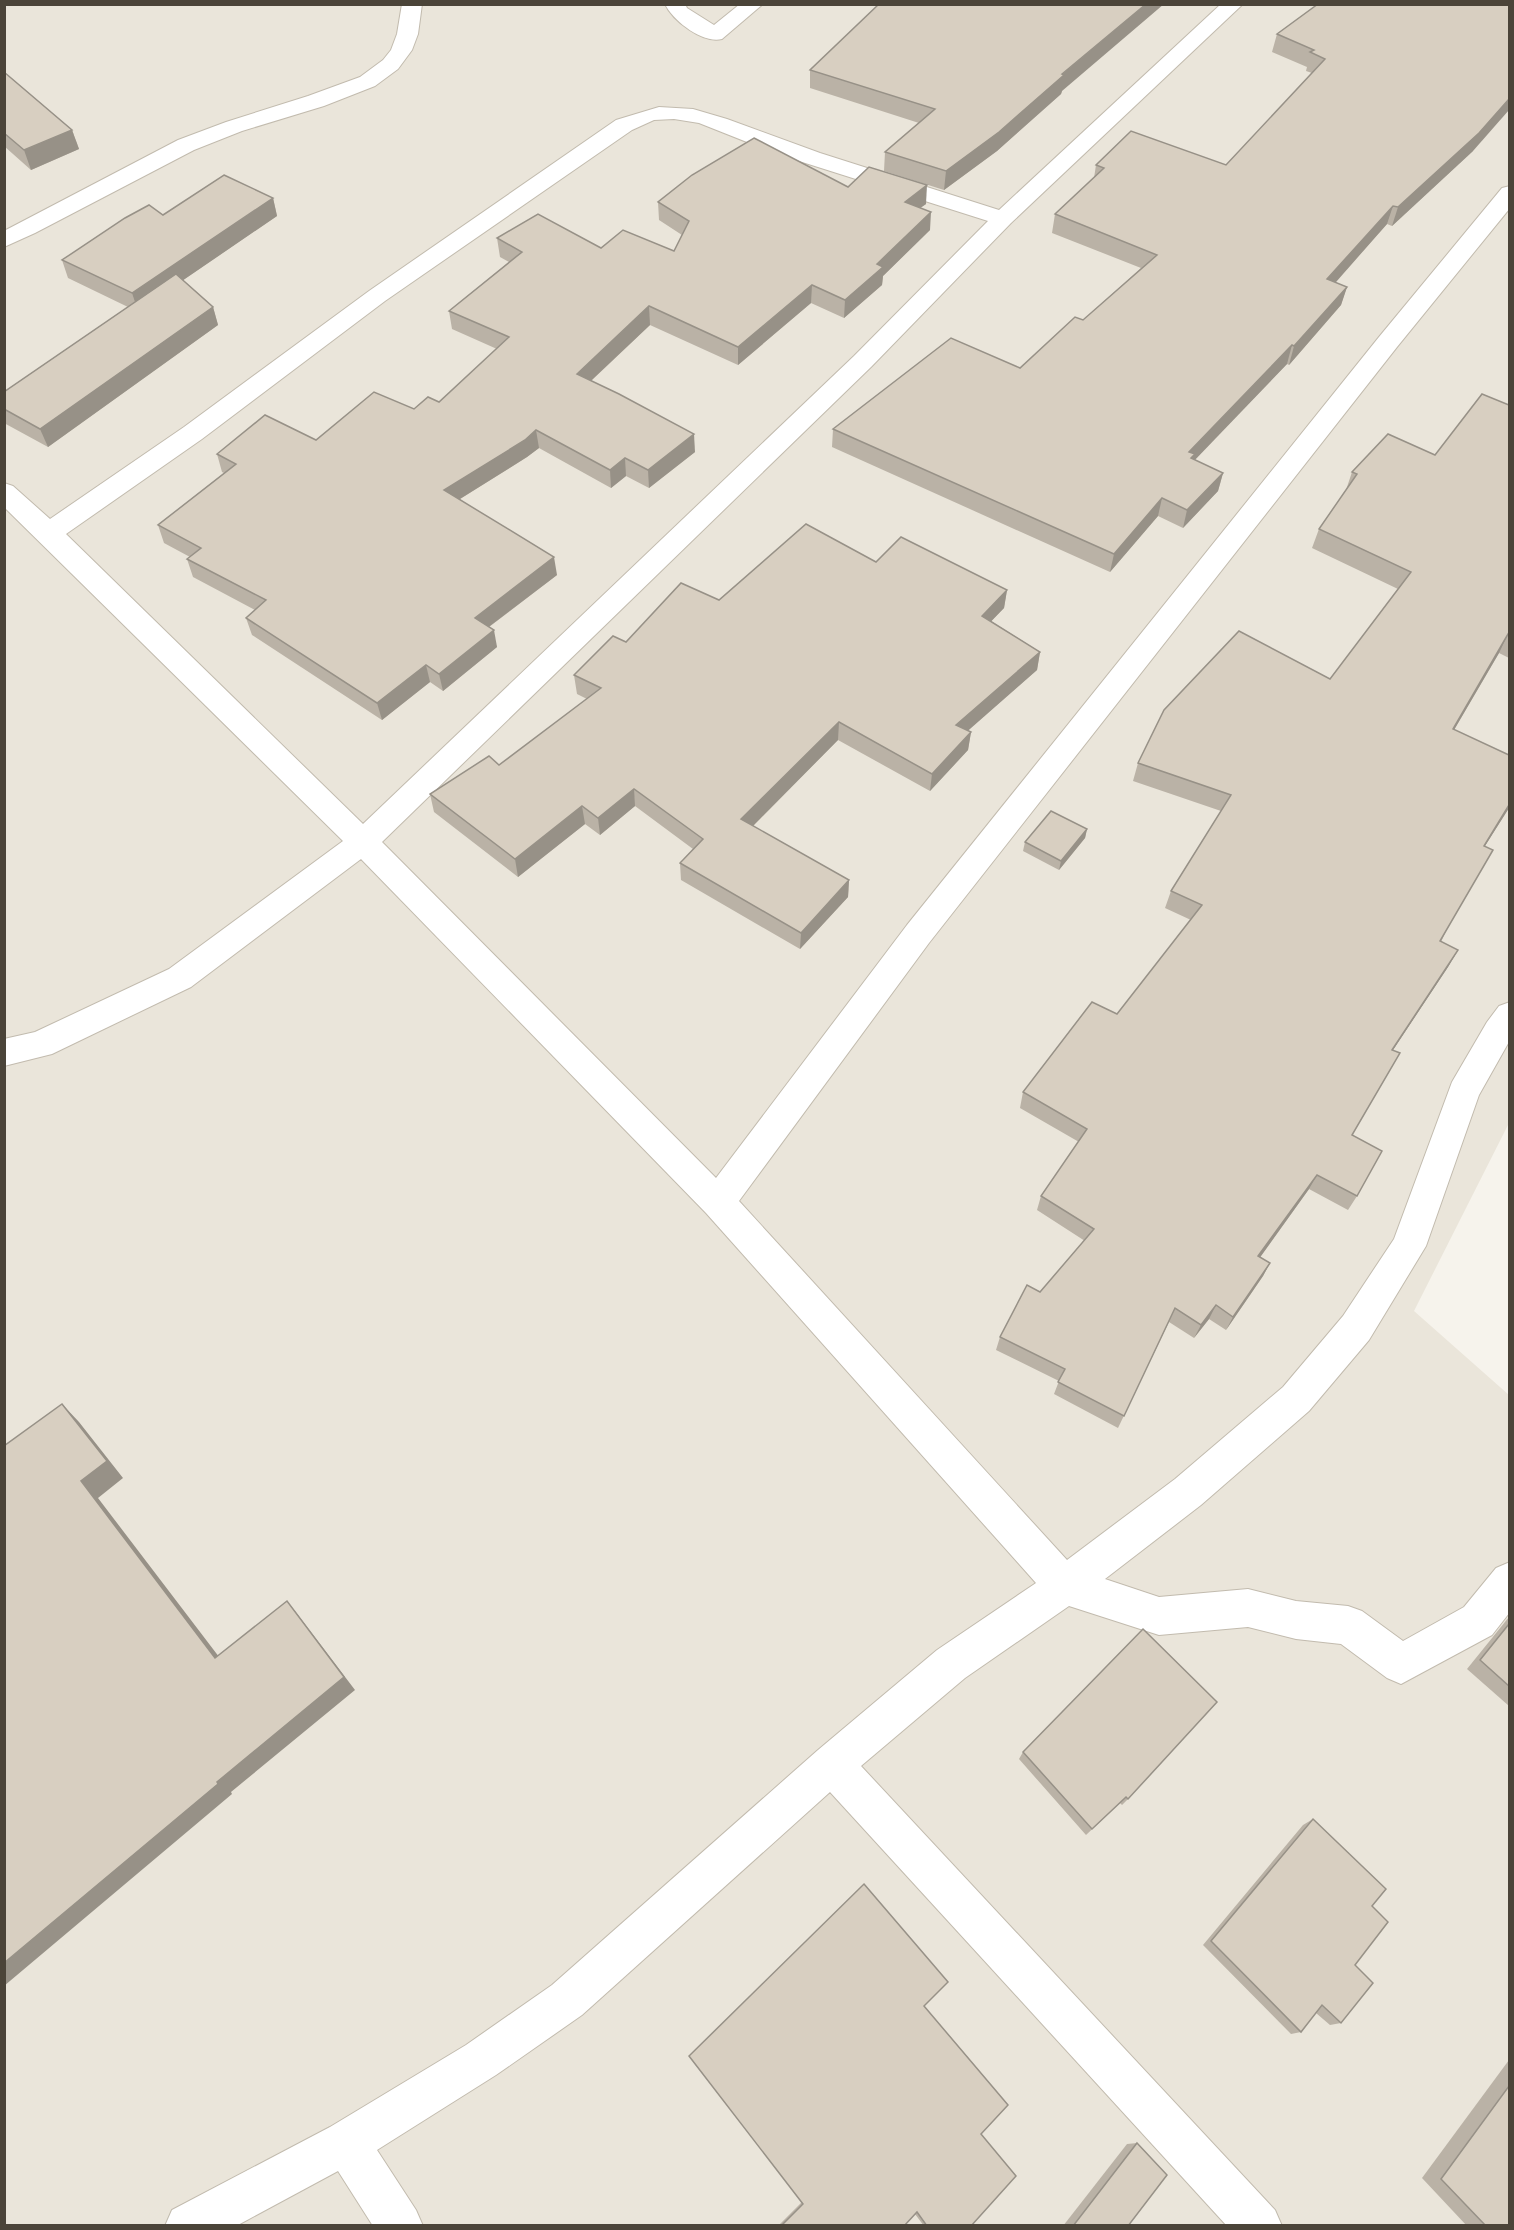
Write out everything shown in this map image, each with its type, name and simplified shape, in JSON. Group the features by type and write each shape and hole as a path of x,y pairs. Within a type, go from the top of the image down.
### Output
{"street":[{"path":"4,240 57,215 186,145 220,131 352,89 380,75 399,58 410,27 412,4"},
{"path":"675,4 679,12 716,35 753,4"},
{"path":"4,1053 41,1044 180,978 363,842 863,361 1003,218 1233,4"},
{"path":"49,533 193,433 377,296 624,125 640,117 660,113 681,113 696,117 783,148 1003,218"},
{"path":"718,1202 918,934 1509,193"},
{"path":"4,492 49,533 363,842 718,1202 1065,1586 1159,1616 1248,1608 1296,1620 1348,1625 1401,1664 1478,1621 1509,1581"},
{"path":"188,2226 346,2143 481,2060 567,2000 832,1764 951,1664 1065,1586 1188,1492 1296,1399 1356,1328 1409,1246 1464,1092 1509,1015"},
{"path":"832,1764 1259,2226"},
{"path":"346,2143 400,2226"}],"shaded area":[{"path":"5,5 1509,5 1509,1123 1414,1311 1509,1395 1509,2225 5,2226"}],"building":[{"path":"879,4 1146,4 1062,74 1064,75 999,132 946,171 885,152 935,109 810,70"},
{"path":"1318,4 1509,4 1509,99 1479,133 1398,207 1393,206 1327,279 1347,287 1294,346 1292,345 1189,452 1195,454 1191,458 1223,473 1187,510 1162,498 1114,554 833,429 951,338 1020,368 1075,317 1083,320 1157,255 1055,214 1104,168 1096,165 1131,131 1226,165 1325,59 1310,52 1314,50 1277,34"},
{"path":"4,72 72,130 24,150 4,133"},
{"path":"754,138 848,187 869,167 927,185 905,202 931,212 877,264 883,267 845,300 812,285 738,347 649,306 577,374 694,434 648,470 625,458 610,470 536,430 525,440 444,490 554,557 475,618 494,630 439,674 426,665 377,703 246,618 266,600 187,559 201,548 158,525 236,464 217,454 265,415 316,440 374,392 414,409 428,397 439,402 509,337 449,311 522,252 497,238 538,214 601,248 623,230 674,251 689,221 658,202 692,175"},
{"path":"224,175 273,198 132,293 62,260 125,218 149,205 163,215"},
{"path":"176,274 213,307 40,429 4,409 4,392"},
{"path":"1482,394 1509,405 1509,635 1453,729 1509,755 1509,805 1484,846 1493,850 1440,941 1458,950 1392,1050 1400,1053 1352,1135 1382,1151 1357,1196 1317,1175 1258,1256 1270,1263 1233,1317 1216,1305 1201,1325 1175,1308 1124,1416 1058,1382 1065,1369 1000,1337 1027,1285 1040,1292 1094,1229 1041,1196 1087,1129 1023,1092 1092,1002 1117,1014 1202,905 1171,891 1231,795 1138,763 1164,710 1239,631 1330,679 1411,572 1319,529 1357,474 1352,472 1388,434 1435,455"},
{"path":"806,524 876,562 901,537 1007,590 982,616 1040,652 956,725 971,732 932,774 839,722 741,819 849,880 801,933 680,863 703,839 634,789 598,818 582,806 515,859 430,794 489,756 499,765 601,688 574,675 613,636 626,642 681,583 719,600"},
{"path":"1051,811 1087,829 1061,861 1025,842"},
{"path":"62,1404 107,1461 81,1481 215,1658 287,1601 344,1677 4,1963 4,1446"},
{"path":"1509,1624 1509,1686 1480,1660"},
{"path":"1143,1629 1217,1702 1128,1799 1126,1797 1092,1829 1023,1752"},
{"path":"1313,1819 1386,1889 1372,1906 1388,1922 1355,1965 1373,1983 1341,2023 1322,2005 1301,2032 1211,1941"},
{"path":"864,1884 948,1982 924,2006 1008,2105 981,2134 1016,2176 971,2226 927,2226 917,2212 904,2226 781,2226 803,2204 689,2056"},
{"path":"1509,2086 1509,2226 1486,2226 1441,2179"},
{"path":"1137,2143 1167,2175 1128,2226 1073,2226"}]}
